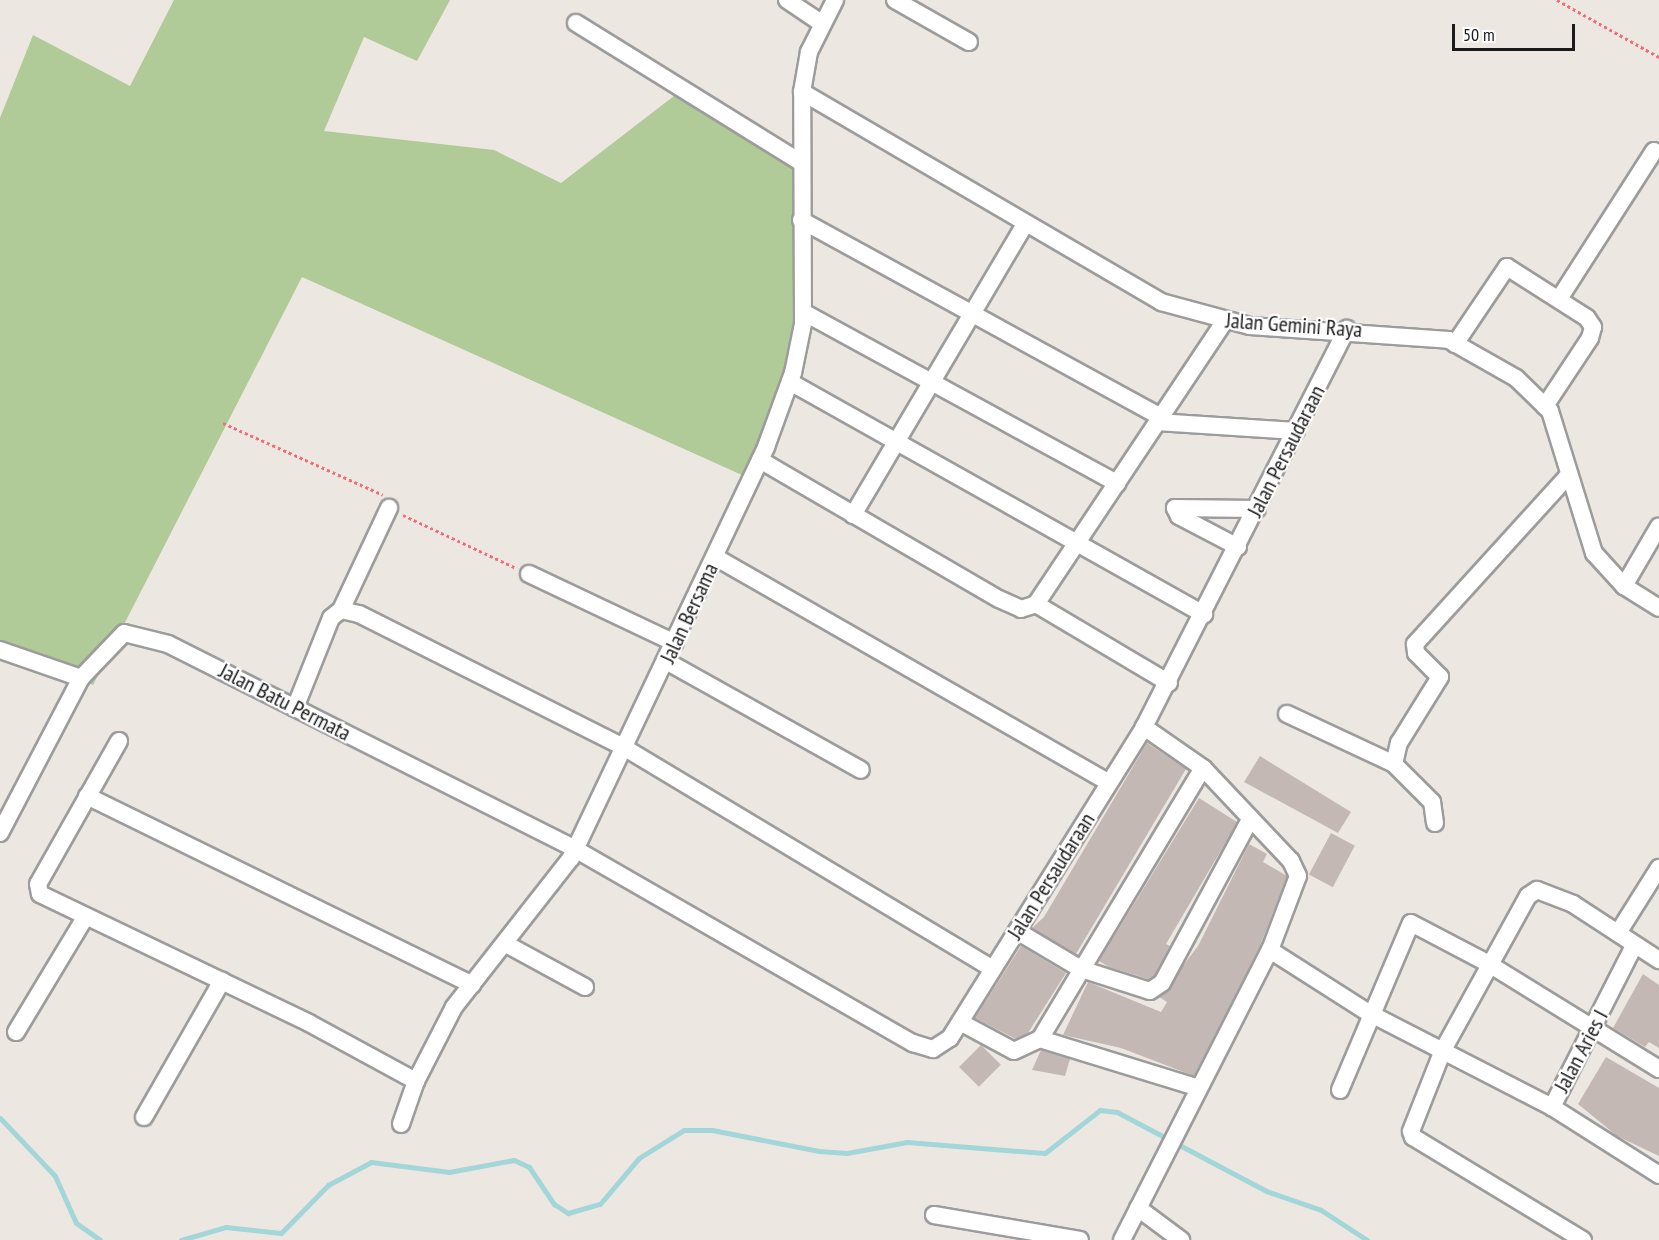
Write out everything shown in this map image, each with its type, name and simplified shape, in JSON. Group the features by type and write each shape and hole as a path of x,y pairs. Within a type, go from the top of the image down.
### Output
{"street":[{"path":"787,0 821,23"},
{"name":"Jalan Bersama","path":"401,1124 416,1081 453,1007 506,944 575,849 675,643 760,460 790,382 803,312 799,160 802,92 821,23 836,0"},
{"path":"895,0 969,42"},
{"path":"576,23 799,160"},
{"name":"Jalan Gemini Raya","path":"802,92 1161,302 1224,322 1347,329 1455,344 1516,378 1545,406 1594,553 1624,586 1659,608"},
{"path":"1559,299 1654,151"},
{"path":"801,220 972,313 1159,420 1296,431"},
{"path":"853,515 1025,224"},
{"path":"1455,344 1503,268 1515,269 1559,299 1591,322 1593,333 1545,406"},
{"path":"803,312 1117,483"},
{"path":"760,460 1017,609 1036,604 1224,322"},
{"name":"Jalan Persaudaraan","path":"575,849 914,1043 933,1049 950,1038 1144,727 1169,683 1347,329"},
{"path":"790,382 1078,541 1204,615"},
{"path":"1394,764 1399,743 1440,678 1416,653 1415,644 1569,475"},
{"path":"295,708 331,618 341,610 389,508"},
{"path":"1238,548 1179,516 1174,508 1257,509"},
{"path":"1624,586 1659,526"},
{"path":"715,557 1109,783"},
{"path":"529,574 675,643"},
{"path":"1036,604 1169,683"},
{"path":"341,610 359,614 625,748 993,969"},
{"name":"Jalan Batu Permata","path":"0,833 81,678 115,637 134,634 168,644 575,849"},
{"path":"0,650 81,678"},
{"path":"666,661 861,770"},
{"path":"1287,714 1394,764 1432,802 1435,823"},
{"path":"1122,1240 1270,950 1298,876 1251,818 1203,768 1144,727"},
{"path":"119,741 37,889 86,916 222,981 416,1081"},
{"path":"960,1022 1014,1051 1040,1039 1203,768"},
{"path":"87,796 472,984"},
{"path":"1017,930 1081,969 1133,989 1150,991 1162,983 1251,818"},
{"path":"1618,933 1659,868"},
{"path":"1583,1240 1412,1136 1443,1050 1489,964 1537,890 1573,904 1634,946 1659,960"},
{"path":"16,1032 86,916"},
{"path":"1340,1090 1369,1013 1410,924 1489,964 1594,1032 1659,1069"},
{"path":"506,944 585,987"},
{"name":"Jalan Aries I","path":"1634,946 1594,1032 1552,1107 1659,1175"},
{"path":"1270,950 1369,1013 1552,1107"},
{"path":"144,1117 222,981"},
{"path":"1040,1039 1199,1088"},
{"path":"1138,1208 1181,1240"},
{"path":"934,1215 1080,1240"}],"path":[{"path":"1557,0 1659,57"},
{"path":"223,423 380,493 389,508 529,574"}],"green space":[{"path":"174,0 450,0 417,61 364,37 324,131 494,150 561,183 683,89 799,161 803,324 753,480 302,277 93,685 0,640 0,118 33,35 130,86"}],"building":[{"path":"1147,743 1186,769 1076,954 1032,928 1044,917"},
{"path":"1260,756 1351,812 1338,833 1244,782"},
{"path":"1199,798 1237,822 1166,944 1170,946 1154,976 1148,979 1109,967 1099,961"},
{"path":"1331,833 1355,846 1333,887 1309,874"},
{"path":"1249,844 1267,854 1263,862 1287,876 1260,946 1194,1076 1121,1048 1063,1035 1088,982 1161,1012 1167,1002 1159,997 1198,946"},
{"path":"1021,946 1066,973 1028,1033 1016,1039 975,1018"},
{"path":"1643,974 1659,985 1659,1048 1649,1042 1645,1047 1613,1028"},
{"path":"981,1045 1001,1065 979,1087 959,1067"},
{"path":"1041,1050 1070,1059 1065,1076 1032,1070"},
{"path":"1606,1057 1659,1088 1659,1156 1617,1136 1578,1104"}],"waterway":[{"path":"181,1240 226,1227 281,1233 328,1185 371,1162 449,1172 514,1160 529,1167 554,1204 568,1213 600,1204 639,1158 684,1130 712,1130 819,1151 847,1153 907,1142 1045,1153 1100,1110 1117,1112 1266,1191 1321,1210 1367,1240"},
{"path":"0,1118 55,1176 76,1223 100,1240"}]}
